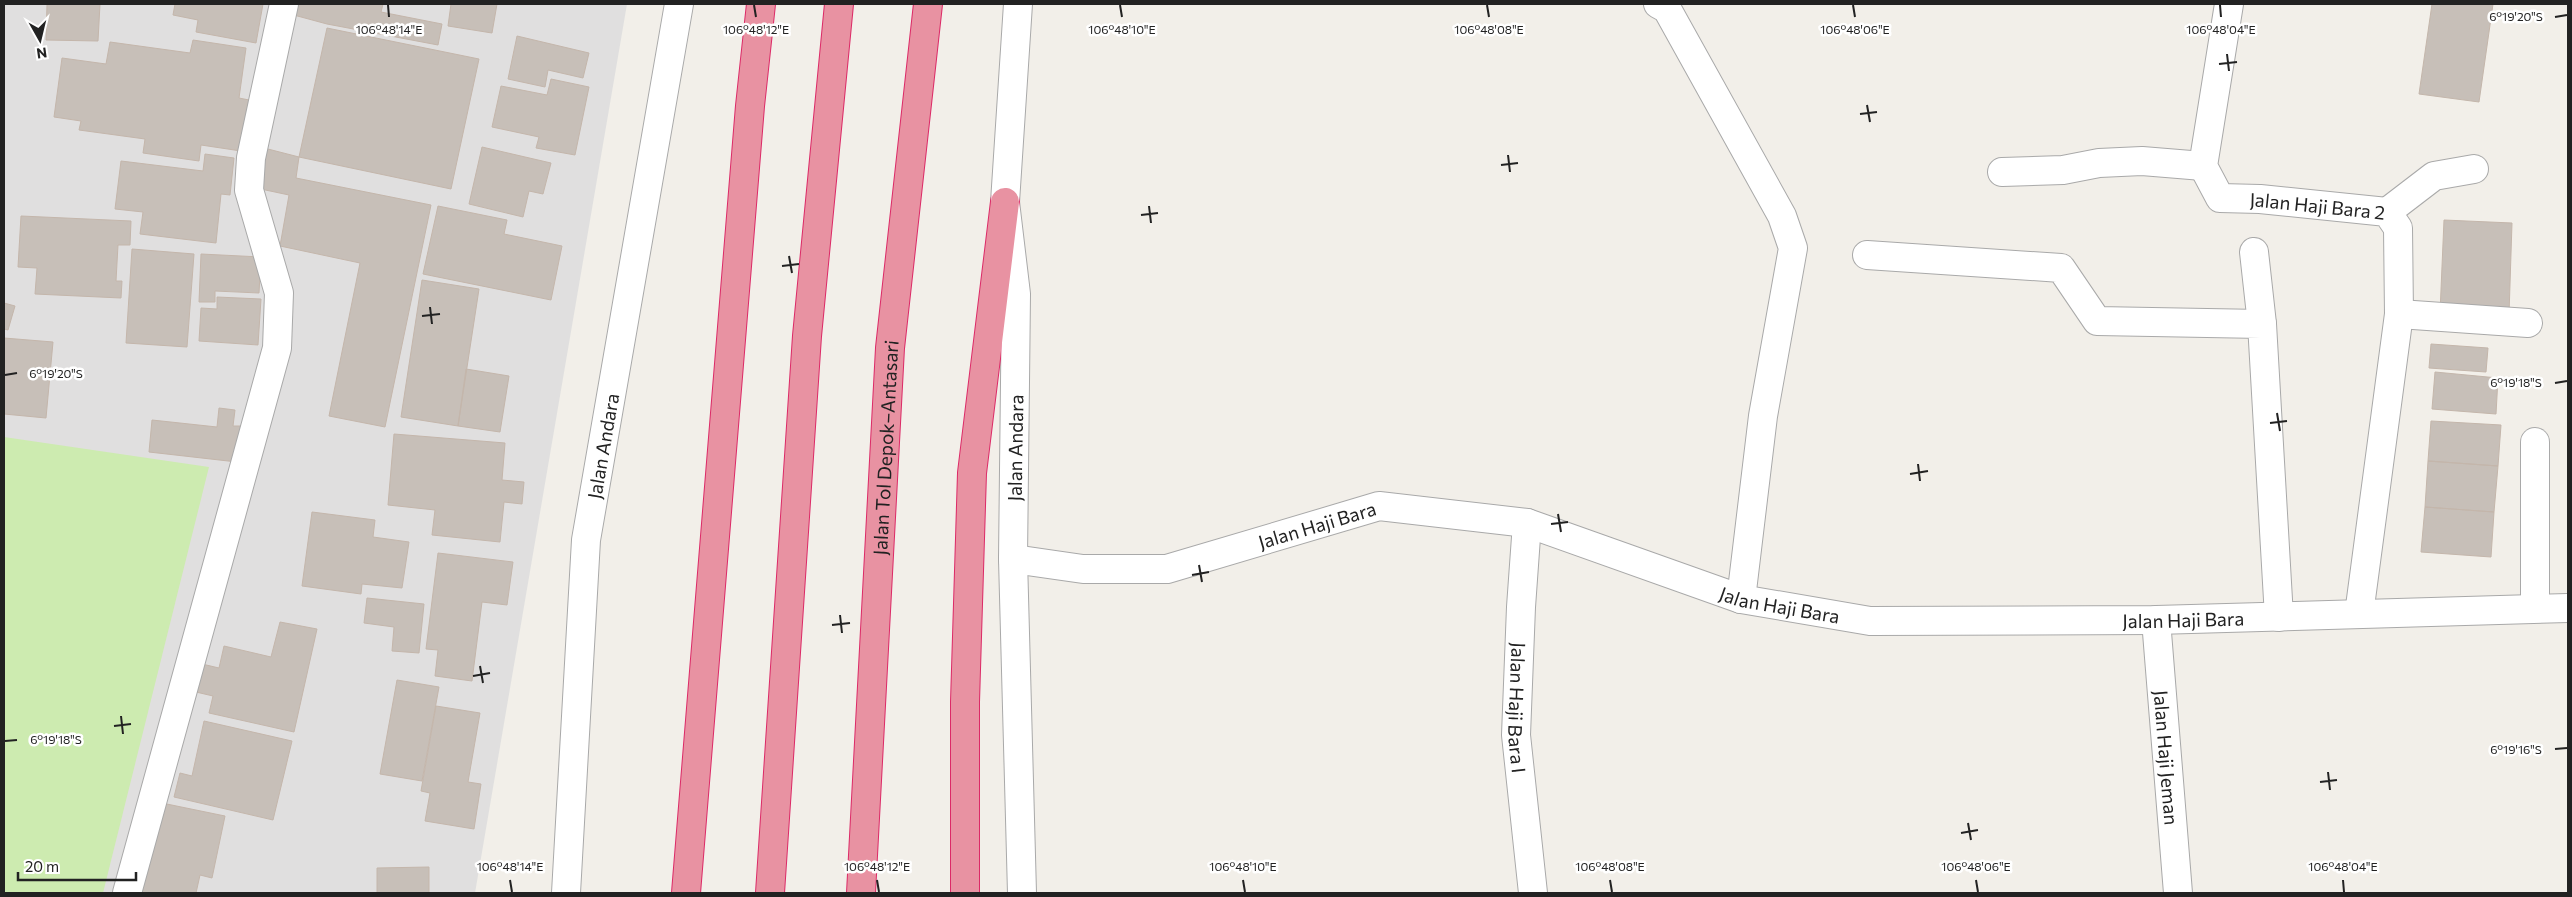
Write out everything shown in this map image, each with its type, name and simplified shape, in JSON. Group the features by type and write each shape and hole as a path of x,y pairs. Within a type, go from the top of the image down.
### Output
{"highway":[{"path":"684,890 750,106 761,4"},
{"path":"770,893 807,336 839,4"},
{"name":"Jalan Tol Depok–Antasari","path":"861,893 890,348 928,4"},
{"path":"966,893 965,702 972,474 1005,202"}],"street":[{"path":"127,893 277,348 279,293 249,190 251,158 284,4"},
{"name":"Jalan Andara","path":"566,893 586,540 678,4"},
{"name":"Jalan Andara","path":"1018,4 1005,202 1016,294 1014,559 1022,893"},
{"path":"1658,4 1667,8 1782,216 1793,248 1763,416 1741,599"},
{"path":"2002,172 2063,170 2099,163 2142,161 2203,166 2228,4"},
{"name":"Jalan Haji Bara 2","path":"2203,166 2220,198 2387,212 2398,228 2398,314 2360,614"},
{"path":"2387,212 2434,176 2474,169"},
{"path":"2254,252 2262,324 2279,617"},
{"path":"1867,255 2062,268 2097,320 2262,324"},
{"path":"2398,314 2528,323"},
{"path":"2535,442 2536,608"},
{"name":"Jalan Haji Bara","path":"1014,559 1084,569 1166,569 1379,506 1527,523 1741,599 1870,621 2156,620 2568,608"},
{"name":"Jalan Haji Bara I","path":"1527,523 1521,607 1516,734 1533,893"},
{"name":"Jalan Haji Jeman","path":"2156,620 2178,893"}],"shaded area":[{"path":"4,4 627,4 475,893 4,893"}],"green space":[{"path":"4,437 209,467 103,893 4,893"}],"building":[{"path":"47,4 100,4 98,41 46,40"},
{"path":"175,4 263,4 256,43 196,32 198,20 173,15"},
{"path":"292,4 383,4 381,12 442,24 438,45 327,24 290,14"},
{"path":"451,4 497,4 492,33 448,26"},
{"path":"2432,4 2493,4 2479,102 2419,94"},
{"path":"327,28 479,59 451,189 299,157"},
{"path":"517,36 589,53 583,78 548,70 545,87 508,79"},
{"path":"193,40 246,48 239,98 249,100 241,151 201,145 199,161 143,153 145,139 79,130 81,121 54,117 62,58 106,64 110,42 190,53"},
{"path":"551,79 589,87 575,155 536,148 539,137 492,127 501,86 547,95"},
{"path":"482,147 551,163 543,194 529,191 523,217 469,204"},
{"path":"264,148 299,157 296,178 431,205 385,427 329,416 360,263 280,246 289,195 256,188"},
{"path":"205,154 234,158 230,195 221,194 216,243 140,234 143,212 115,209 121,161 203,171"},
{"path":"438,206 507,220 504,234 562,246 551,300 423,274"},
{"path":"21,216 131,221 130,245 118,245 116,281 122,281 121,298 35,294 37,268 18,267"},
{"path":"2444,220 2512,223 2509,315 2440,313"},
{"path":"132,249 194,254 187,347 126,343"},
{"path":"201,254 261,257 259,293 215,291 215,302 199,302"},
{"path":"422,280 479,289 458,426 401,417"},
{"path":"217,297 261,299 258,345 199,341 201,308 217,309"},
{"path":"4,303 15,306 8,330 4,329"},
{"path":"4,338 53,342 46,418 4,414"},
{"path":"2431,344 2488,348 2486,372 2429,368"},
{"path":"466,369 509,376 500,432 458,426"},
{"path":"2435,372 2498,378 2496,414 2432,409"},
{"path":"219,408 235,410 233,426 242,426 237,462 149,452 152,420 217,427"},
{"path":"2431,421 2501,425 2498,466 2428,461"},
{"path":"394,434 505,443 502,480 524,482 522,504 504,502 500,542 432,535 435,510 388,505"},
{"path":"2428,461 2498,466 2494,512 2425,507"},
{"path":"2425,507 2494,512 2491,557 2421,552"},
{"path":"312,512 375,520 373,537 409,542 402,588 362,584 361,594 302,586"},
{"path":"438,553 513,562 507,605 482,602 472,681 435,676 438,650 426,649"},
{"path":"367,598 424,604 419,653 392,651 394,627 364,623"},
{"path":"280,622 317,629 294,732 209,713 213,696 196,692 202,664 219,668 224,646 271,657"},
{"path":"397,680 439,687 422,781 380,774"},
{"path":"436,706 480,713 468,782 481,784 474,829 425,821 430,793 421,791"},
{"path":"204,721 292,741 273,820 174,797 180,773 192,776"},
{"path":"157,802 225,816 212,878 200,875 196,893 138,893"},
{"path":"429,867 429,893 377,893 377,868"}]}
